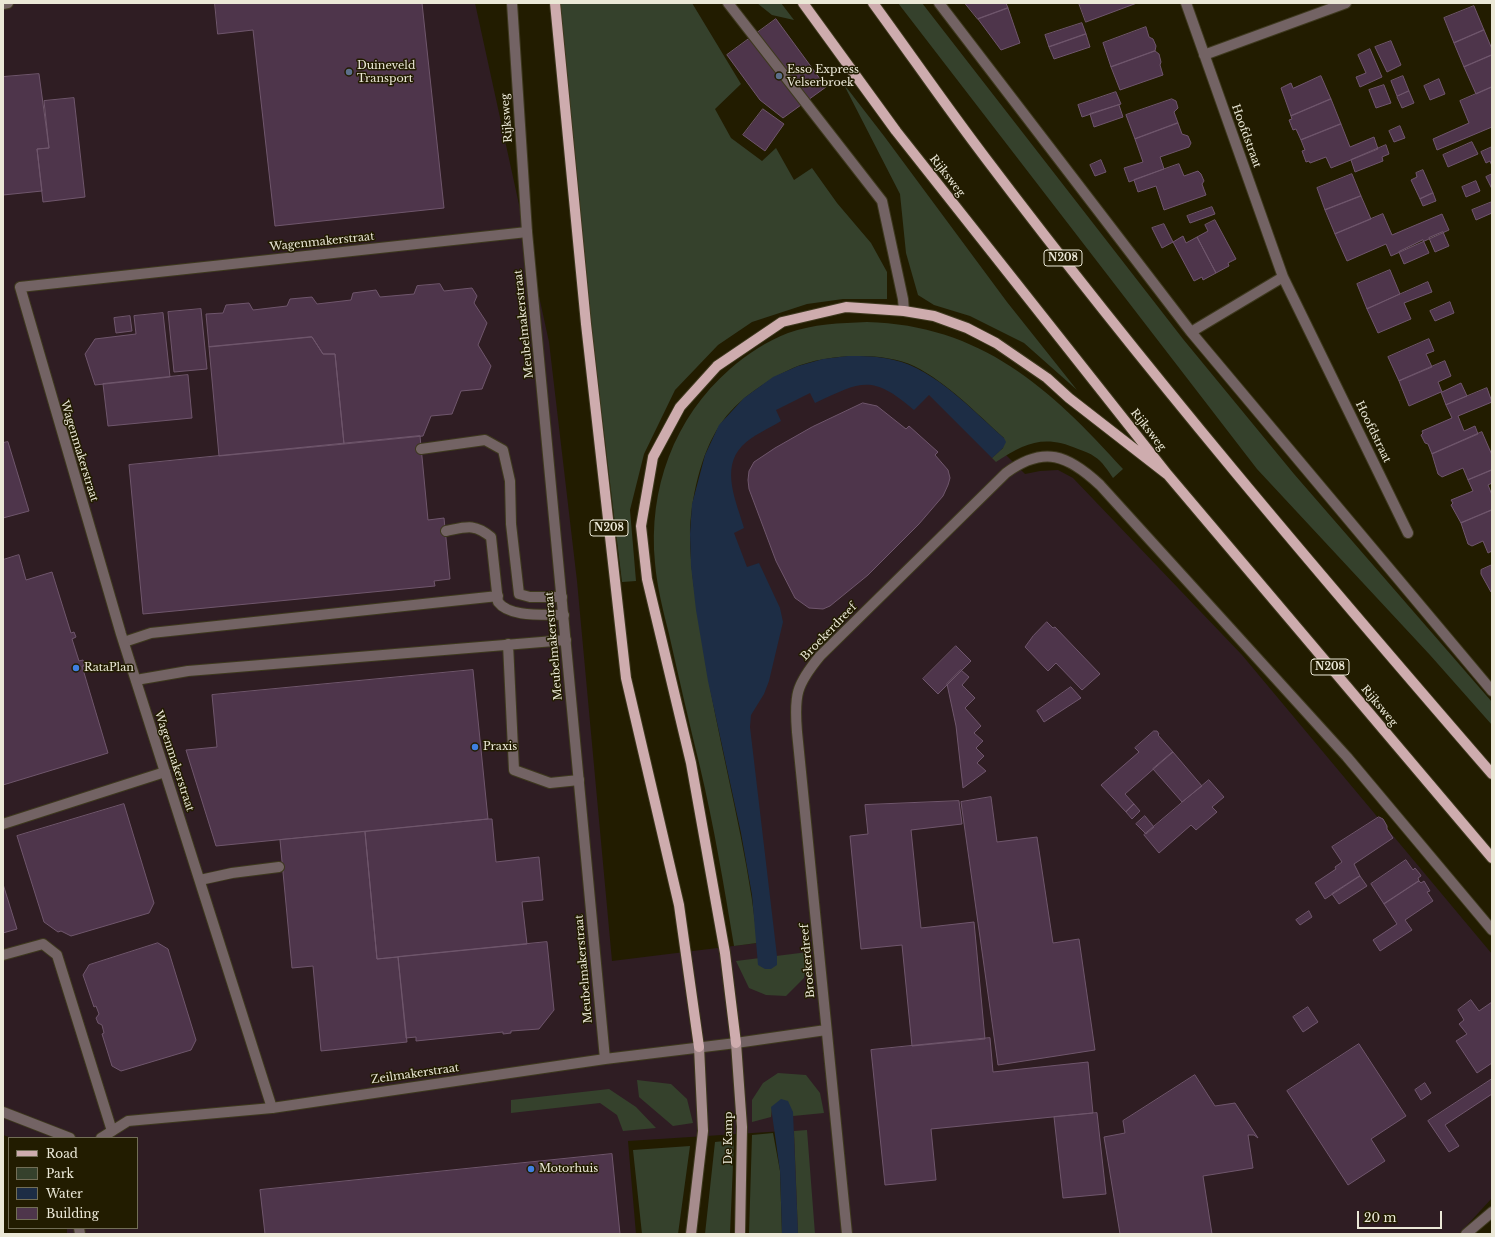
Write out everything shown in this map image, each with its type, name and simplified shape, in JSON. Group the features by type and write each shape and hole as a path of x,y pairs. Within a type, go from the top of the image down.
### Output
{"main road":[{"name":"N208","path":"555,3 586,324 626,678 679,905 699,1047"},
{"name":"Rijksweg","path":"803,3 896,131 1168,475 1492,858"},
{"name":"N208","path":"873,3 987,160 1127,339 1327,583 1492,774"},
{"name":"N208","path":"736,1043 725,953 691,763 646,579 642,526 653,457 680,407 717,366 782,322 846,307 904,311 934,316 967,328 996,343 1046,378 1069,398 1168,475"},
{"name":"De Kamp","path":"736,1043 742,1127 740,1234"},
{"path":"691,1234 703,1131 699,1047"}],"street":[{"path":"3,4 8,3"},
{"name":"Rijksweg","path":"512,3 527,232"},
{"path":"728,3 882,201 903,299 904,311"},
{"path":"939,3 1191,332 1492,691"},
{"name":"Hoofdstraat","path":"1186,3 1283,277 1408,533"},
{"path":"1204,55 1346,3"},
{"name":"Meubelmakerstraat","path":"527,232 605,1059"},
{"name":"Wagenmakerstraat","path":"272,1108 124,642 35,346 20,288 527,232"},
{"path":"1191,332 1283,277"},
{"path":"421,449 485,440 503,450 510,481 512,524 519,594 530,597 562,597"},
{"name":"Broekerdreef","path":"847,1234 796,725 795,706 798,688 807,672 820,656 1006,473 1019,463 1036,457 1051,456 1066,459 1083,469 1100,485 1347,757 1492,930"},
{"path":"446,531 467,527 480,528 491,537 498,596 502,608 525,614 564,615"},
{"path":"124,642 151,633 498,596"},
{"path":"136,680 188,671 566,640"},
{"path":"508,644 514,770 550,783 579,780"},
{"path":"3,824 165,772"},
{"path":"200,880 232,873 279,867"},
{"path":"3,955 43,944 56,955 112,1131"},
{"path":"736,1043 826,1030"},
{"name":"Zeilmakerstraat","path":"103,1137 128,1121 272,1108 605,1059 736,1043"},
{"path":"3,1112 67,1137"},
{"path":"1466,1234 1492,1212"}],"shaded area":[{"path":"3,3 475,3 549,342 577,581 612,961 766,942 717,588 729,438 825,373 919,377 996,445 1025,474 1058,470 1073,478 1242,655 1492,954 1492,1198 1459,1234 789,1234 784,1131 628,1141 636,1234 67,1234 67,1229 138,1229 138,1137 9,1137 3,1135"}],"green space":[{"path":"556,3 692,3 741,84 715,109 731,138 762,161 776,148 794,180 812,168 837,203 871,243 887,272 887,299 843,299 807,304 752,322 718,345 675,390 644,454 630,510 636,581 622,582 586,283"},
{"path":"757,3 781,3 794,20 772,15"},
{"path":"898,3 922,3 1183,339 1294,474 1492,702 1492,725 1430,655 1257,469"},
{"path":"843,83 1007,302 1077,390 1024,343 970,316 934,305 918,295 906,253 900,194"},
{"path":"867,322 908,326 945,335 979,348 1010,366 1040,388 1068,412 1123,469 1113,478 1098,459 1086,452 1066,444 1055,442 1035,443 1026,446 1006,455 996,462 992,458 1003,448 1004,438 961,399 938,381 914,366 901,361 886,358 870,356 837,357 806,363 793,368 763,385 743,399 727,416 713,436 702,463 694,493 690,535 694,586 707,671 747,867 756,929 757,943 734,946 710,811 657,581 654,535 656,508 661,482 669,457 680,432 694,410 710,388 743,358 772,340 797,330 827,324"},
{"path":"808,952 804,978 786,996 766,995 749,988 736,961"},
{"path":"778,1073 806,1075 820,1093 824,1113 793,1116 793,1112 772,1107 771,1117 752,1122 752,1100 763,1083"},
{"path":"637,1080 671,1084 687,1099 693,1123 673,1126 639,1097"},
{"path":"609,1089 636,1107 656,1128 623,1131 617,1115 600,1103 511,1113 511,1100"},
{"path":"807,1130 815,1234 798,1234 794,1131"},
{"path":"773,1133 780,1171 782,1234 749,1234 752,1135"},
{"path":"734,1140 730,1234 705,1234 715,1142"},
{"path":"690,1146 678,1234 642,1234 633,1150"}],"water":[{"path":"848,356 871,356 894,360 924,372 953,392 1004,438 1006,442 1003,448 992,458 929,395 914,410 900,398 887,391 877,386 866,385 856,386 844,390 815,403 810,393 776,410 781,421 751,439 742,446 735,455 731,475 732,486 744,528 734,533 747,567 759,563 780,608 783,622 769,681 764,694 751,715 750,727 777,956 777,965 771,969 765,969 758,965 752,895 741,833 708,681 696,610 691,566 690,534 692,504 705,455 719,425 744,398 773,377 798,366 823,359"},
{"path":"781,1099 788,1101 793,1112 798,1234 782,1234 780,1171 771,1107"}],"building":[{"path":"215,3 422,3 444,208 275,226 253,30 218,34"},
{"path":"965,3 1006,3 1008,8 978,19"},
{"path":"1079,3 1137,3 1086,22"},
{"path":"1474,6 1484,30 1454,43 1444,18"},
{"path":"1008,8 1020,43 1001,50 978,19"},
{"path":"776,19 826,87 783,118 760,100 727,55"},
{"path":"1082,23 1086,34 1049,47 1045,35"},
{"path":"1146,27 1149,37 1153,39 1156,46 1155,51 1111,67 1103,43"},
{"path":"1484,30 1492,49 1492,55 1464,67 1454,43"},
{"path":"1086,34 1090,47 1054,59 1049,47"},
{"path":"1391,41 1401,65 1387,72 1375,47"},
{"path":"1370,49 1382,77 1360,87 1356,77 1366,73 1358,55"},
{"path":"1155,51 1159,54 1163,75 1120,90 1111,67"},
{"path":"1492,55 1492,87 1476,94 1464,67"},
{"path":"39,74 49,148 37,149 42,191 3,195 3,77"},
{"path":"1321,76 1331,99 1291,116 1281,88 1291,83 1293,88"},
{"path":"1403,76 1409,91 1397,96 1391,81"},
{"path":"1439,79 1445,94 1430,100 1424,86"},
{"path":"1384,85 1391,103 1376,108 1369,90"},
{"path":"1492,87 1492,127 1437,150 1433,139 1469,123 1460,101"},
{"path":"1409,91 1414,103 1402,108 1397,97"},
{"path":"1116,92 1121,104 1082,117 1078,105"},
{"path":"74,98 85,197 43,202 37,149 49,148 44,101"},
{"path":"1172,99 1176,101 1178,108 1174,112 1178,123 1135,139 1126,115"},
{"path":"1331,99 1341,124 1301,140 1296,129 1293,130 1289,120 1292,119 1291,116"},
{"path":"1119,105 1123,117 1094,127 1090,114"},
{"path":"763,109 784,124 765,151 743,135"},
{"path":"1178,123 1182,134 1188,136 1191,143 1189,147 1160,157 1164,169 1129,182 1124,168 1143,162 1135,139"},
{"path":"1341,124 1350,147 1374,137 1378,149 1331,168 1326,157 1310,163 1309,161 1306,162 1302,151 1305,150 1301,140"},
{"path":"1400,126 1405,138 1394,142 1389,131"},
{"path":"1472,142 1478,154 1448,167 1443,155"},
{"path":"1386,145 1389,154 1382,157 1383,161 1355,172 1351,160"},
{"path":"1492,147 1492,166 1490,161 1486,163 1481,152"},
{"path":"1101,160 1106,172 1095,176 1090,165"},
{"path":"1179,164 1184,176 1198,171 1201,174 1204,181 1202,184 1206,195 1164,210 1156,186 1138,192 1134,180"},
{"path":"1423,170 1433,193 1420,199 1411,180 1417,177 1416,173"},
{"path":"1352,174 1361,196 1325,210 1317,188"},
{"path":"1492,174 1492,189 1486,177"},
{"path":"1476,181 1480,191 1466,197 1462,187"},
{"path":"1433,193 1436,201 1423,206 1420,199"},
{"path":"1361,196 1371,219 1335,234 1325,210"},
{"path":"1492,202 1492,213 1476,220 1472,210"},
{"path":"1212,207 1215,214 1190,223 1187,216"},
{"path":"1383,214 1392,235 1442,214 1449,230 1391,256 1386,244 1347,261 1335,234"},
{"path":"1215,220 1236,259 1228,263 1229,266 1216,273 1197,237 1208,231 1205,225"},
{"path":"1164,224 1173,242 1162,248 1152,228"},
{"path":"1443,232 1449,246 1435,252 1429,238"},
{"path":"1183,236 1186,243 1197,237 1216,273 1203,280 1202,277 1194,281 1173,242"},
{"path":"1423,240 1429,253 1404,264 1399,252"},
{"path":"1390,270 1400,294 1367,309 1357,284"},
{"path":"1428,282 1432,292 1404,303 1411,319 1378,333 1367,309"},
{"path":"440,284 444,291 472,288 477,296 474,303 487,323 478,345 491,366 482,389 461,391 452,414 431,416 423,436 344,444 335,354 323,354 312,337 209,347 206,314 223,313 226,305 249,303 253,310 287,306 290,299 312,297 317,304 351,300 353,293 376,290 380,297 414,294 417,286"},
{"path":"1450,302 1454,313 1435,321 1430,311"},
{"path":"201,309 207,369 174,372 168,312"},
{"path":"163,313 170,377 95,385 85,354 95,339 136,334 134,316"},
{"path":"130,316 132,331 116,333 114,318"},
{"path":"312,337 323,354 335,354 344,444 219,456 209,347"},
{"path":"1429,339 1434,351 1426,354 1432,367 1399,381 1388,357"},
{"path":"1445,361 1451,376 1438,382 1442,392 1461,383 1467,396 1446,405 1441,392 1409,406 1399,381"},
{"path":"188,375 192,418 108,426 103,384"},
{"path":"1487,388 1492,402 1458,416 1464,431 1475,426 1478,434 1432,454 1428,444 1425,443 1421,435 1423,433 1422,431 1452,418 1446,405"},
{"path":"863,403 877,406 906,429 909,426 938,452 935,455 948,470 950,478 943,496 919,524 868,575 830,606 823,609 809,608 795,598 776,561 749,489 749,471 754,462 775,448 812,427"},
{"path":"1482,432 1492,455 1492,470 1468,480 1463,468 1442,477 1438,474 1432,454"},
{"path":"420,436 428,520 444,518 450,579 434,581 435,586 143,614 129,465"},
{"path":"8,442 29,511 3,518 3,443"},
{"path":"1492,470 1492,483 1488,485 1492,495 1492,510 1461,523 1451,505 1453,503 1451,500 1473,491 1468,480"},
{"path":"1492,510 1492,551 1488,553 1483,541 1472,546 1468,544 1461,523"},
{"path":"19,555 26,580 52,572 71,633 74,632 76,637 72,639 79,661 83,660 85,666 82,666 108,753 3,785 3,560"},
{"path":"1492,565 1491,592 1481,574 1481,570"},
{"path":"1047,622 1053,628 1055,627 1100,674 1082,690 1056,663 1048,671 1025,647 1033,636"},
{"path":"956,646 971,661 938,694 923,679"},
{"path":"473,670 488,819 216,846 186,750 217,747 212,695"},
{"path":"961,670 969,677 962,685 975,698 965,708 981,726 974,733 983,741 976,748 984,756 977,763 986,771 963,788 956,726 947,684"},
{"path":"1071,687 1081,698 1044,722 1037,711"},
{"path":"1154,731 1157,731 1159,734 1158,735 1173,752 1125,794 1134,804 1126,812 1101,785 1139,752 1135,748"},
{"path":"1173,752 1202,786 1182,802 1153,769"},
{"path":"1209,780 1224,797 1212,807 1217,812 1196,830 1191,825 1159,853 1144,835"},
{"path":"991,797 997,842 1037,837 1053,943 1079,939 1095,1050 998,1065 961,802"},
{"path":"959,801 962,824 911,830 921,928 974,922 985,1039 912,1046 902,945 861,949 850,836 868,834 865,805"},
{"path":"124,804 154,903 149,913 71,936 61,931 58,932 44,922 17,836"},
{"path":"1134,804 1140,811 1132,819 1126,812"},
{"path":"1145,816 1154,827 1146,834 1136,824"},
{"path":"1379,817 1383,819 1393,838 1354,864 1360,876 1325,899 1315,883 1336,869 1335,867 1342,862 1332,847"},
{"path":"492,819 496,862 539,857 543,900 522,902 527,944 377,959 365,832"},
{"path":"365,832 377,959 398,957 407,1042 321,1051 313,966 292,968 280,840"},
{"path":"1406,860 1413,870 1415,868 1420,874 1421,876 1418,878 1419,881 1384,904 1371,884"},
{"path":"1360,876 1367,886 1339,904 1332,894"},
{"path":"1419,881 1421,883 1424,881 1430,891 1427,892 1433,901 1405,920 1412,930 1380,951 1373,940 1397,924 1384,904"},
{"path":"3,884 17,929 3,933"},
{"path":"1309,911 1312,917 1300,925 1296,920"},
{"path":"547,942 554,1010 539,1029 511,1031 511,1033 503,1034 503,1032 416,1041 416,1037 406,1038 398,957"},
{"path":"158,943 168,949 196,1040 191,1050 121,1071 112,1066 102,1034 104,1033 102,1025 98,1023 96,1018 99,1014 96,1006 94,1007 83,975 89,965"},
{"path":"1471,1000 1479,1011 1492,1002 1492,1063 1477,1073 1456,1041 1467,1034 1459,1024 1464,1020 1458,1010"},
{"path":"1308,1007 1318,1022 1303,1032 1293,1017"},
{"path":"990,1038 993,1072 1088,1062 1093,1113 931,1129 936,1180 885,1185 871,1050"},
{"path":"1359,1044 1406,1116 1371,1139 1385,1161 1348,1185 1287,1091"},
{"path":"1195,1075 1215,1106 1235,1103 1258,1138 1254,1135 1248,1135 1253,1168 1203,1176 1212,1234 1120,1234 1104,1137 1125,1133 1123,1121"},
{"path":"1492,1079 1492,1094 1445,1125 1459,1146 1449,1152 1428,1121"},
{"path":"1425,1083 1431,1093 1421,1100 1415,1090"},
{"path":"1097,1113 1106,1194 1063,1198 1054,1117"},
{"path":"612,1154 620,1234 265,1234 260,1190"}],"place":[{"name":"Duineveld Transport","path":"349,72"},
{"name":"Esso Express Velserbroek","path":"779,76"},
{"name":"RataPlan","path":"76,668"},
{"name":"Praxis","path":"475,747"},
{"name":"Motorhuis","path":"531,1169"}]}
